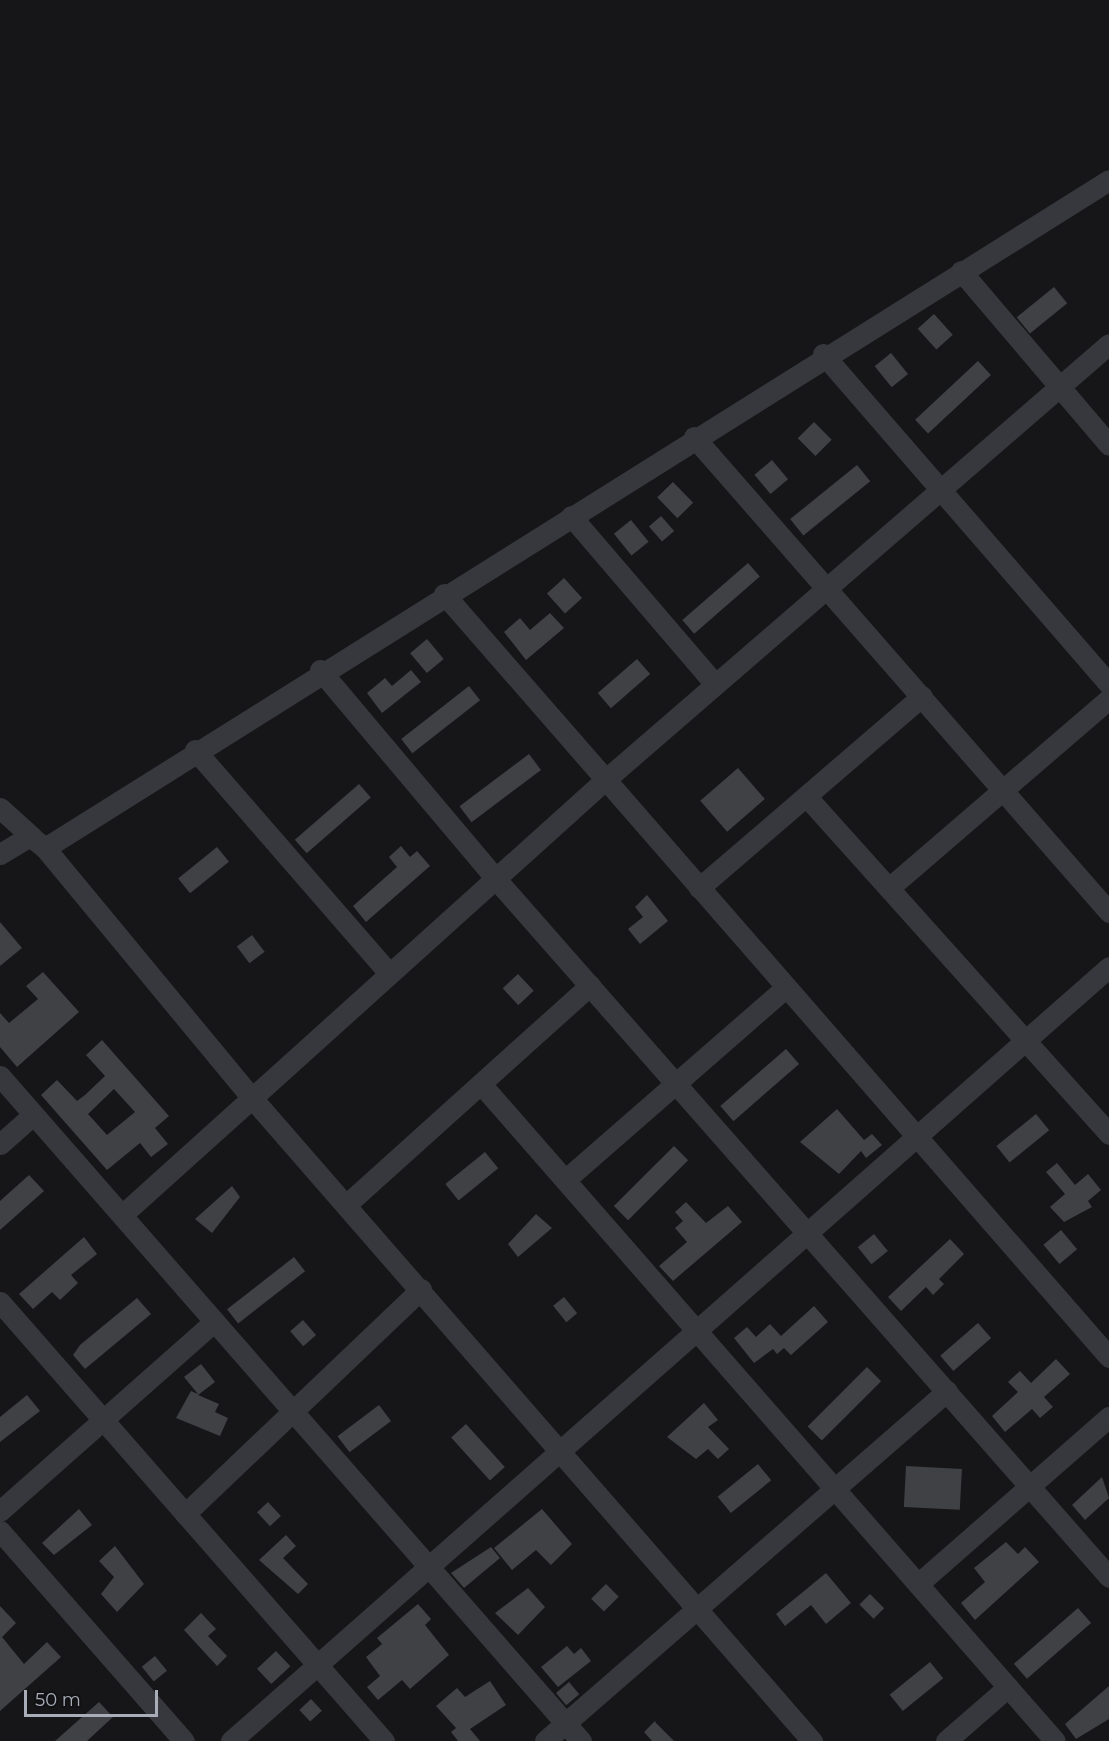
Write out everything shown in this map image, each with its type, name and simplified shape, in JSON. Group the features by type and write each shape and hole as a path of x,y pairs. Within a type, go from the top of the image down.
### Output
{"street":[{"path":"0,854 39,842 195,750 320,670 571,516 823,354 1109,180"},
{"path":"961,270 1109,446"},
{"path":"122,1215 388,972 605,780 826,586 1109,344"},
{"path":"823,354 1109,684"},
{"path":"694,437 1109,912"},
{"path":"571,516 715,684"},
{"path":"444,594 785,987 921,1138 1109,1358"},
{"path":"320,670 495,878 1109,1577"},
{"path":"699,888 922,696"},
{"path":"889,888 1109,699"},
{"path":"195,750 388,972"},
{"path":"806,796 1109,1134"},
{"path":"0,808 39,842 252,1098 347,1204 812,1741"},
{"path":"231,1741 921,1138 1109,967"},
{"path":"347,1204 590,985"},
{"path":"565,1180 785,987"},
{"path":"0,1076 580,1741"},
{"path":"481,1084 1055,1741"},
{"path":"0,1144 33,1115"},
{"path":"185,1514 421,1289"},
{"path":"0,1302 384,1741"},
{"path":"0,1511 214,1322"},
{"path":"545,1741 696,1607 947,1391"},
{"path":"918,1584 1109,1417"},
{"path":"0,1531 184,1741"},
{"path":"946,1741 1008,1687"}],"building":[{"path":"1054,287 1067,303 1030,334 1017,317"},
{"path":"934,314 953,335 936,350 918,329"},
{"path":"891,353 908,374 892,387 875,366"},
{"path":"978,361 991,375 928,434 915,420"},
{"path":"814,422 832,440 815,456 798,438"},
{"path":"772,460 788,479 770,494 754,475"},
{"path":"857,465 870,481 803,535 790,519"},
{"path":"673,482 693,503 677,518 657,497"},
{"path":"661,516 674,531 662,542 649,526"},
{"path":"631,520 649,542 632,556 614,534"},
{"path":"748,563 760,577 694,634 682,620"},
{"path":"564,578 582,598 565,613 547,593"},
{"path":"550,613 564,628 526,660 504,632 520,618 530,630"},
{"path":"427,639 444,659 427,673 410,653"},
{"path":"637,659 650,674 611,708 598,693"},
{"path":"411,670 421,682 382,713 367,693 385,678 392,686"},
{"path":"469,686 480,700 412,753 401,739"},
{"path":"529,754 541,770 472,822 460,806"},
{"path":"738,768 765,799 727,832 700,801"},
{"path":"359,784 371,798 307,853 295,840"},
{"path":"401,846 410,857 417,851 430,866 366,922 353,906 397,867 389,857"},
{"path":"217,847 229,862 190,893 178,878"},
{"path":"647,895 668,921 640,944 628,929 643,917 635,907"},
{"path":"0,922 22,948 0,966"},
{"path":"252,935 265,952 249,963 237,946"},
{"path":"43,972 79,1012 17,1067 0,1047 0,1013 9,1023 38,999 26,986"},
{"path":"518,974 534,991 518,1005 503,988"},
{"path":"102,1040 169,1116 155,1128 168,1144 151,1157 140,1143 107,1170 41,1095 57,1080 77,1101 85,1095 105,1076 86,1055","holes":["114,1089 135,1112 107,1135 88,1114"]},
{"path":"786,1049 799,1064 733,1121 720,1106"},
{"path":"837,1109 864,1140 872,1134 882,1145 866,1158 861,1151 839,1174 800,1142"},
{"path":"1036,1114 1049,1130 1010,1162 996,1146"},
{"path":"674,1146 688,1160 628,1220 614,1206"},
{"path":"485,1152 498,1168 459,1200 445,1184"},
{"path":"1057,1163 1075,1185 1088,1174 1101,1190 1088,1201 1092,1207 1064,1222 1050,1207 1065,1194 1046,1172"},
{"path":"29,1175 44,1191 0,1230 0,1201"},
{"path":"232,1186 240,1197 212,1233 195,1219"},
{"path":"686,1202 706,1223 728,1206 742,1222 673,1281 659,1266 687,1242 675,1228 683,1221 675,1212"},
{"path":"536,1214 552,1228 518,1257 508,1244"},
{"path":"1061,1230 1077,1249 1059,1264 1043,1245"},
{"path":"874,1234 888,1251 872,1264 858,1247"},
{"path":"84,1237 97,1254 71,1275 78,1283 60,1300 52,1292 33,1309 19,1294"},
{"path":"950,1239 964,1254 939,1279 944,1284 933,1295 926,1287 901,1311 888,1297"},
{"path":"294,1257 305,1271 238,1324 227,1309"},
{"path":"564,1297 577,1313 566,1322 553,1306"},
{"path":"137,1298 151,1314 85,1369 73,1355 80,1345"},
{"path":"814,1306 828,1322 791,1355 784,1348 777,1354 773,1349 754,1363 734,1338 747,1327 756,1337 770,1324 781,1336"},
{"path":"303,1320 316,1335 303,1346 290,1331"},
{"path":"978,1323 991,1338 953,1371 940,1356"},
{"path":"1056,1359 1070,1374 1044,1397 1053,1407 1040,1418 1032,1409 1005,1432 992,1416 1018,1392 1008,1382 1020,1371 1031,1383"},
{"path":"201,1364 215,1382 198,1395 219,1404 215,1412 228,1418 220,1436 176,1418 191,1391 198,1394 184,1377"},
{"path":"867,1367 881,1381 822,1441 808,1426"},
{"path":"27,1395 40,1411 0,1442 0,1417"},
{"path":"704,1403 718,1420 708,1427 729,1449 718,1459 708,1449 696,1459 667,1437"},
{"path":"379,1405 391,1421 350,1452 337,1436"},
{"path":"466,1424 505,1467 490,1480 451,1437"},
{"path":"758,1464 771,1480 731,1513 718,1497"},
{"path":"906,1466 962,1469 960,1510 904,1507"},
{"path":"1102,1477 1109,1498 1085,1520 1072,1505"},
{"path":"268,1502 281,1516 270,1526 257,1512"},
{"path":"79,1509 92,1525 54,1555 42,1543"},
{"path":"542,1509 572,1544 551,1565 536,1550 512,1570 494,1548"},
{"path":"286,1535 296,1546 283,1558 308,1584 298,1594 259,1560"},
{"path":"1006,1542 1018,1554 1025,1547 1039,1562 975,1620 961,1603 985,1582 974,1568"},
{"path":"115,1546 144,1584 117,1612 101,1594 114,1577 99,1561"},
{"path":"491,1547 500,1558 464,1588 451,1573"},
{"path":"826,1573 851,1603 826,1624 811,1605 785,1626 776,1614"},
{"path":"606,1584 619,1597 604,1612 591,1599"},
{"path":"528,1588 545,1607 518,1635 495,1613"},
{"path":"870,1594 884,1608 874,1619 859,1605"},
{"path":"418,1604 431,1619 425,1625 449,1655 410,1689 402,1680 378,1700 367,1687 380,1676 366,1657 382,1644 377,1638"},
{"path":"0,1606 16,1623 2,1637 24,1664 47,1642 61,1657 0,1711"},
{"path":"1078,1608 1091,1623 1027,1679 1014,1664"},
{"path":"201,1613 216,1629 208,1636 227,1656 217,1666 184,1630"},
{"path":"567,1646 574,1654 581,1648 591,1661 558,1687 541,1667"},
{"path":"276,1651 290,1666 271,1684 257,1669"},
{"path":"155,1656 167,1671 154,1681 142,1667"},
{"path":"930,1662 943,1678 903,1711 890,1695"},
{"path":"490,1681 506,1705 470,1729 480,1741 458,1741 451,1732 456,1728 436,1706 457,1688 465,1697"},
{"path":"569,1682 579,1694 566,1705 556,1693"},
{"path":"1109,1686 1109,1719 1076,1739 1065,1724"},
{"path":"311,1699 322,1711 310,1722 299,1710"},
{"path":"99,1702 113,1717 87,1741 55,1741"},
{"path":"655,1721 674,1741 652,1741 644,1732"}]}
